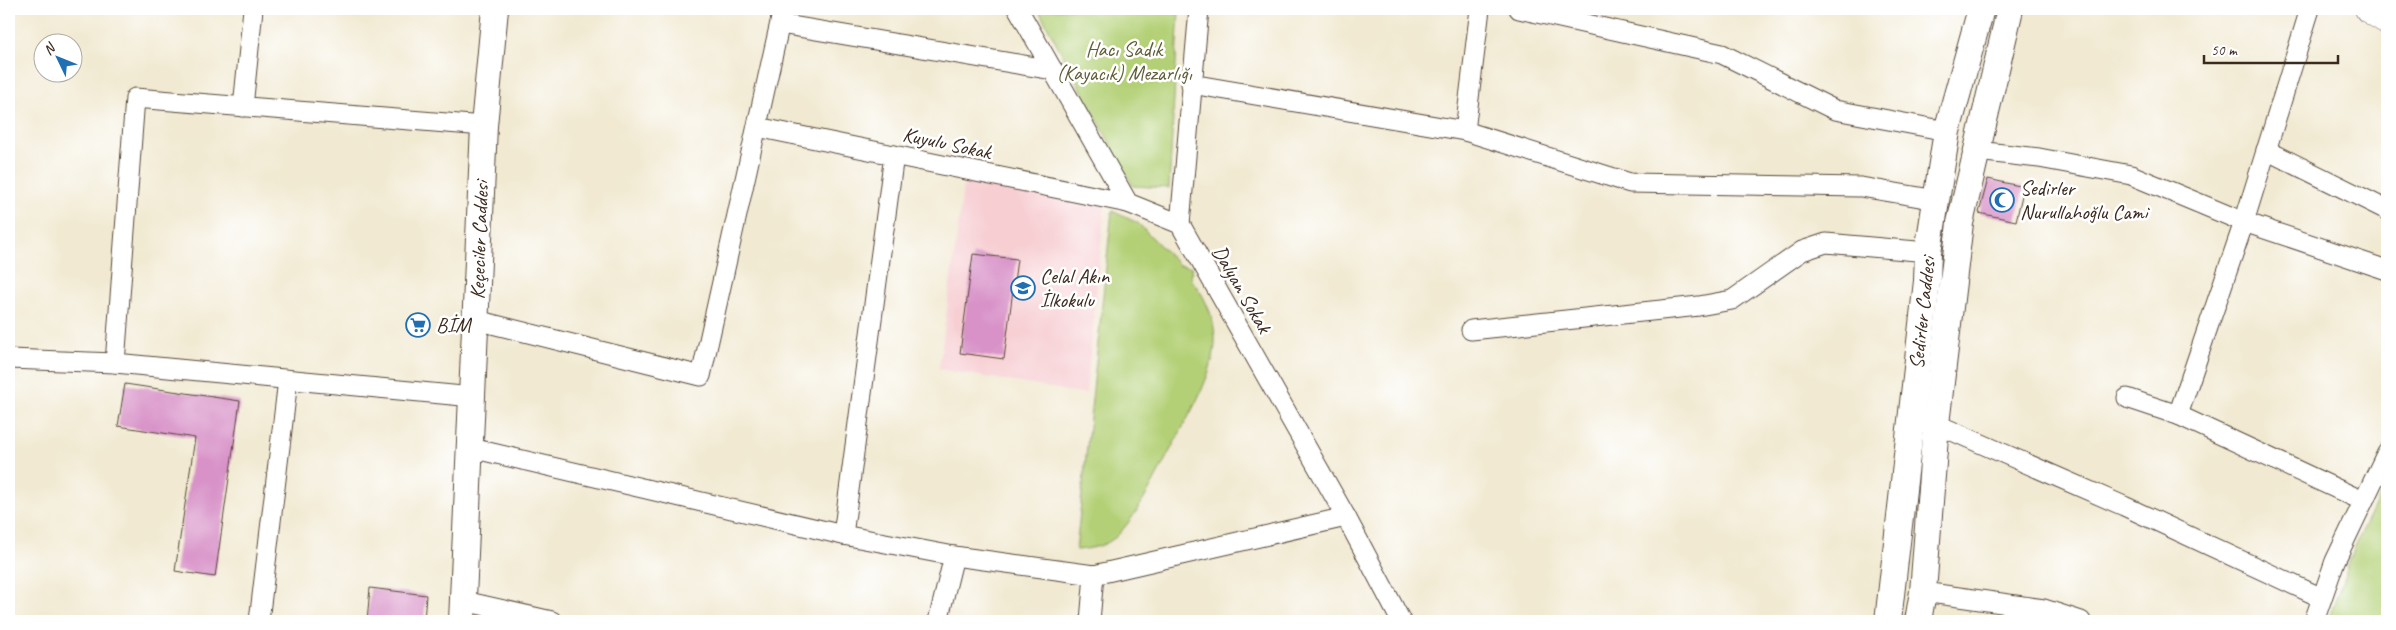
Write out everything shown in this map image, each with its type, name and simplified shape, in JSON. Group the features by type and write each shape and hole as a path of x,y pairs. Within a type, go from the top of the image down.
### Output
{"main road":[{"name":"Keçeciler Caddesi","path":"463,611 484,126 495,9"},
{"name":"Sedirler Caddesi","path":"1888,621 1928,252 1947,131 1981,9"},
{"name":"Sedirler Caddesi","path":"1918,621 1923,592 1936,424 1960,223 2010,9"},
{"path":"2370,9 2387,20"}],"street":[{"path":"243,107 252,9"},
{"path":"1018,9 1128,203 1180,224 1199,9"},
{"path":"1464,131 1480,9"},
{"path":"1519,9 1722,54 1835,110 1947,131"},
{"path":"2178,415 2244,222 2310,9"},
{"path":"476,320 701,376 782,16 1053,70"},
{"path":"1191,84 1464,131 1630,184 1861,187 1937,200"},
{"path":"115,363 135,98 484,126"},
{"name":"Kuyulu Sokak","path":"757,127 1128,203"},
{"path":"2266,150 2387,210"},
{"path":"1977,151 2039,158 2131,175 2244,222 2387,270"},
{"path":"842,535 894,155"},
{"name":"Dalyan Sokak","path":"1180,224 1346,517 1401,621"},
{"path":"1471,330 1699,306 1732,300 1802,250 1826,243 1928,252"},
{"path":"9,359 115,363 473,397"},
{"path":"259,621 288,380"},
{"path":"2127,398 2178,415 2363,501"},
{"path":"1909,424 1936,424 2124,506 2322,598"},
{"path":"471,448 842,535 954,556 1094,575 1346,517"},
{"path":"2314,621 2334,561 2387,452"},
{"path":"938,621 954,556"},
{"path":"1090,621 1094,575"},
{"path":"1923,592 2044,609 2081,621"},
{"path":"463,611 552,621"}],"shaded area":[{"name":"Celal Akın İlkokulu","path":"965,174 1105,206 1086,394 939,369"}],"green space":[{"name":"Hacı Sadık (Kayacık) Mezarlığı","path":"1038,9 1179,9 1169,188 1133,186"},
{"path":"1112,211 1138,223 1179,265 1192,267 1191,279 1203,296 1211,315 1214,326 1215,347 1210,369 1196,403 1134,515 1114,539 1093,548 1076,550"},
{"path":"2387,481 2387,621 2328,621 2355,546"}],"building":[{"name":"Sedirler Nurullahoğlu Cami","path":"1988,179 2024,187 2016,221 1979,213"},
{"path":"973,254 1017,259 1004,359 960,353"},
{"path":"125,384 240,401 215,577 175,571 195,438 118,426"},
{"path":"370,588 426,595 424,621 367,621"}],"place":[{"name":"Sedirler Nurullahoğlu Cami","path":"2002,200"},
{"name":"Celal Akın İlkokulu","path":"1023,288"},
{"name":"BİM","path":"418,325"}]}
